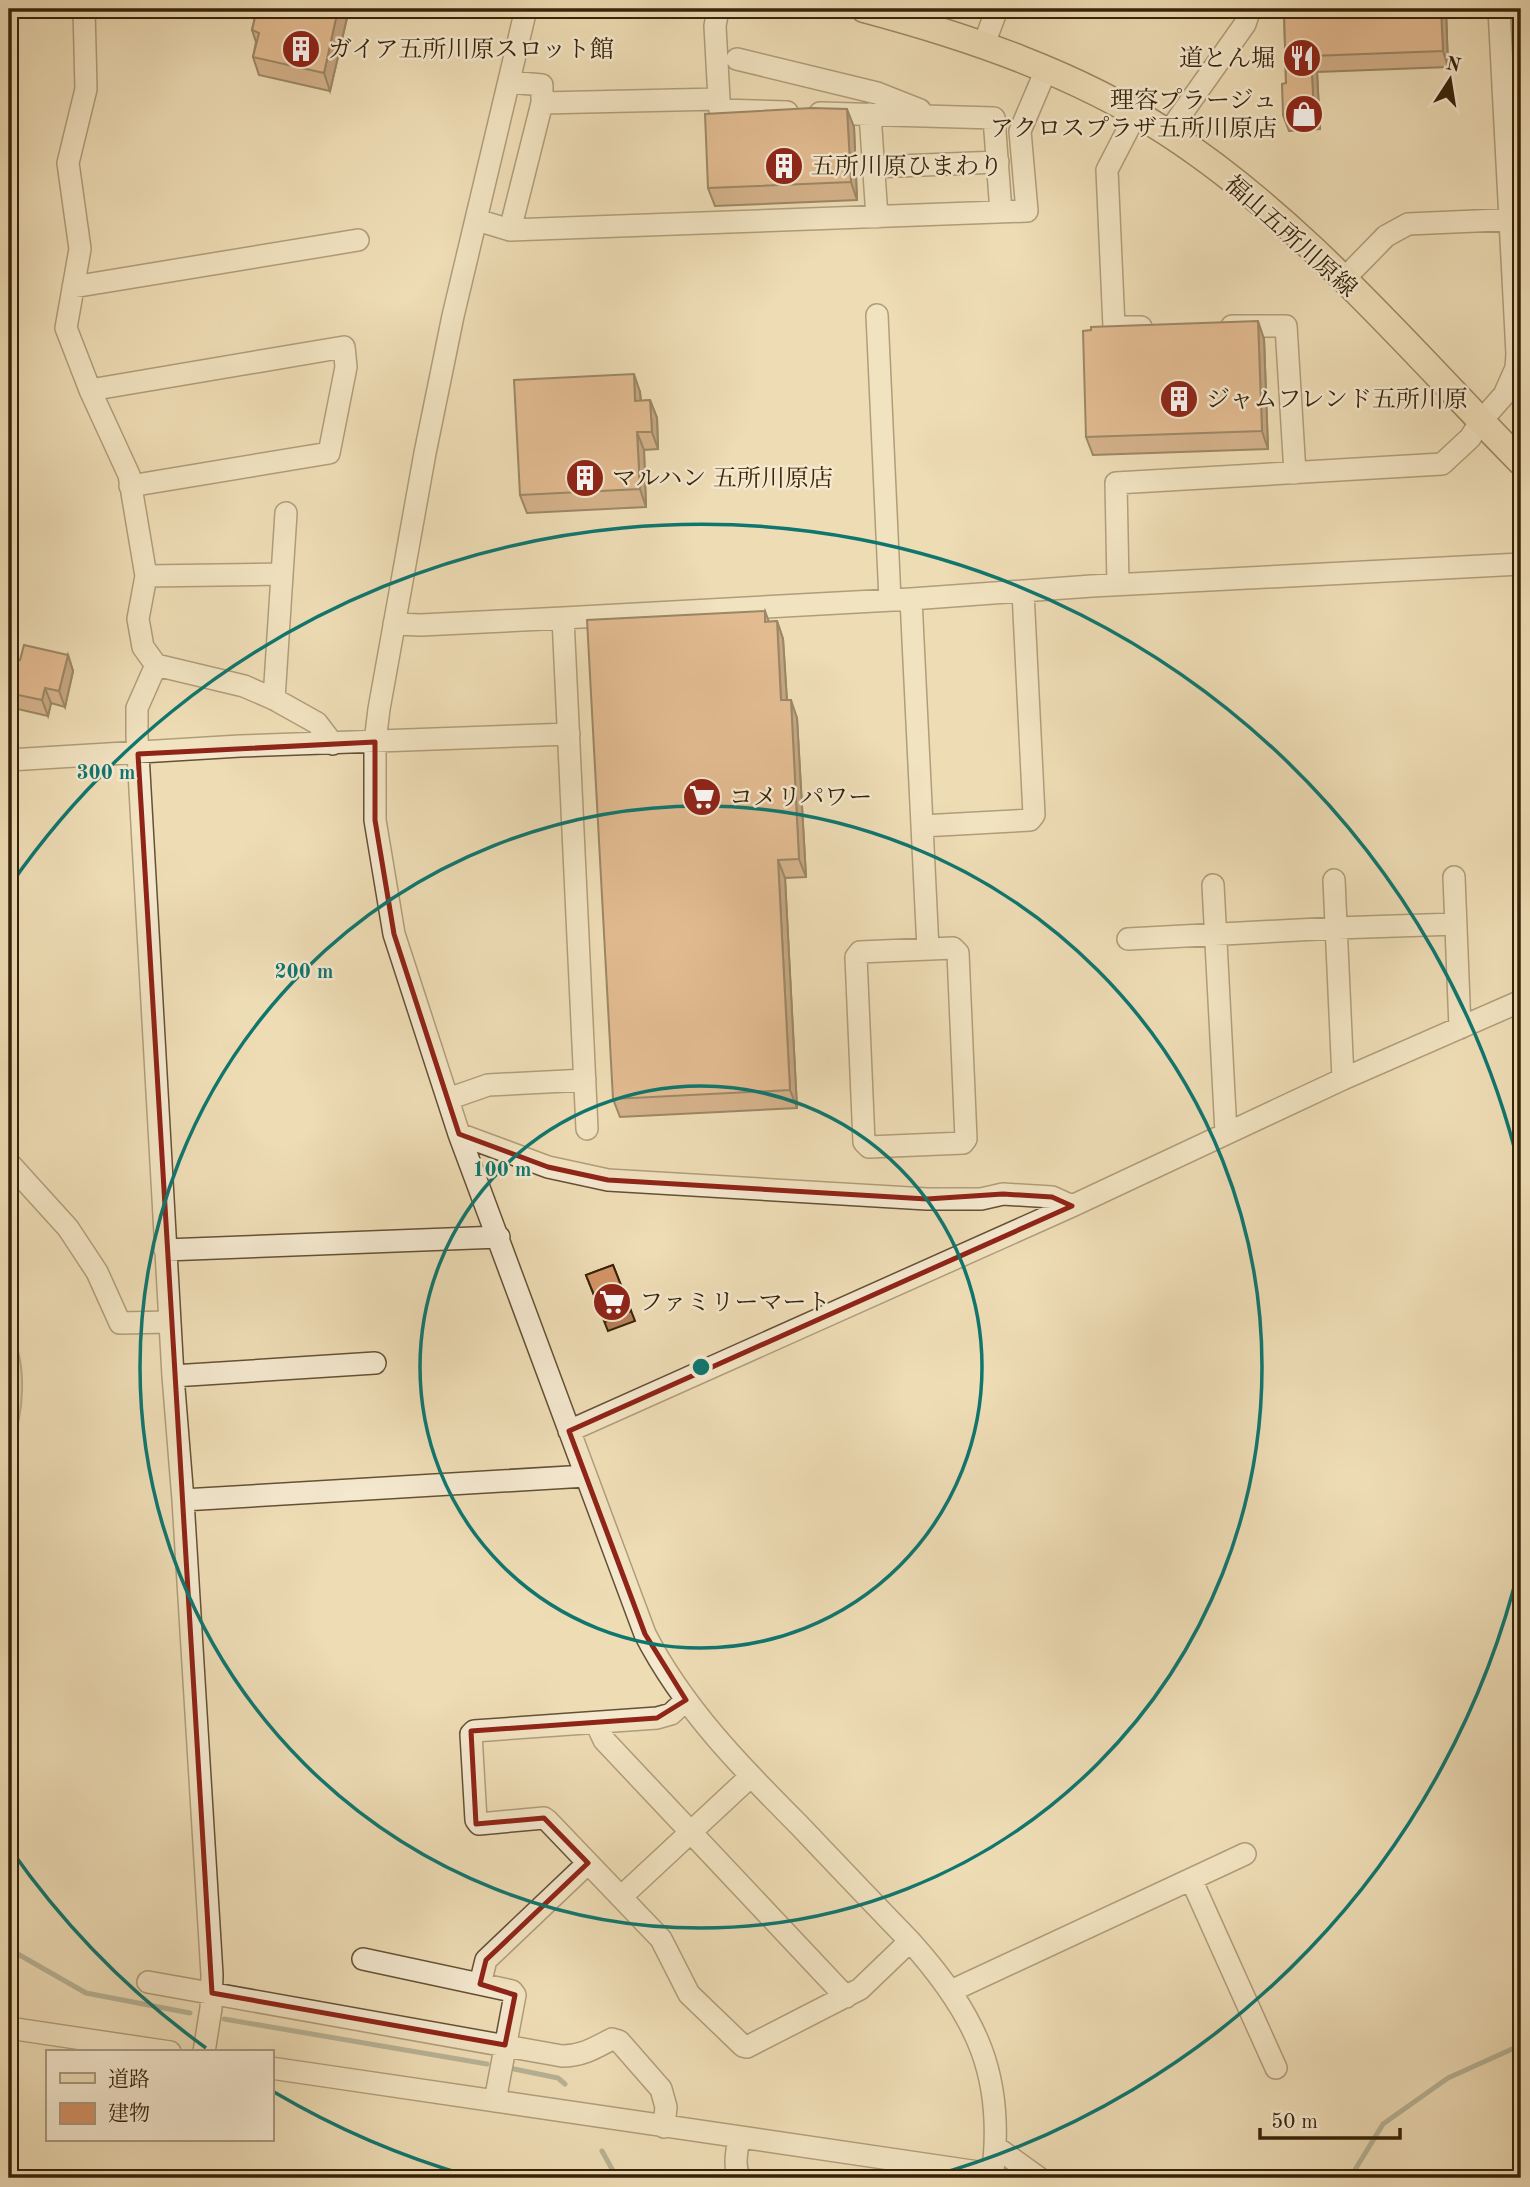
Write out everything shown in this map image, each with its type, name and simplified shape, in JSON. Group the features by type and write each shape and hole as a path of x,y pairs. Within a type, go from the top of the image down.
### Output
{"main road":[{"name":"福山五所川原線","path":"864,9 947,31 984,44 1046,70 1136,114 1168,134 1257,199 1343,279 1521,462"}],"street":[{"path":"84,9 86,89 68,163 80,249 66,328 90,390 129,475 146,576 138,619 143,647 156,665 244,686 274,699 317,723 333,744"},
{"path":"273,2067 992,2176 996,2147 991,2077 974,2031 951,1991 910,1941 751,1776 686,1700 659,1661 645,1634 459,1134 394,934 375,820 375,742 430,426 453,316 526,9"},
{"path":"718,9 715,26 720,110 993,118 1001,212"},
{"path":"984,44 997,9"},
{"path":"1168,134 1245,23 1251,9"},
{"path":"1118,584 1116,483 1443,464 1470,438 1504,395 1511,383 1519,354 1516,219 1499,9"},
{"path":"737,59 877,93 933,116"},
{"path":"477,220 510,230 1027,211 1020,131 1046,70"},
{"path":"509,82 542,85 542,103 510,230"},
{"path":"542,103 719,99"},
{"path":"870,114 877,217"},
{"path":"1136,114 1107,170 1114,327 1167,326"},
{"path":"874,167 998,162"},
{"path":"1343,279 1386,236 1408,224 1516,219"},
{"path":"74,287 358,240"},
{"path":"877,315 922,826 928,949"},
{"path":"1207,326 1286,326 1295,473"},
{"path":"90,390 344,347 346,367 330,453 130,486"},
{"path":"274,699 286,513"},
{"path":"394,624 563,618 900,600 1118,584 1521,564"},
{"path":"146,576 282,574"},
{"path":"922,826 1030,820 1034,815 1023,592"},
{"path":"563,618 587,1129"},
{"path":"156,665 137,708 138,754 173,1376 183,1500 212,1993 204,2050"},
{"path":"9,760 240,746 569,734"},
{"path":"1454,877 1460,1028"},
{"path":"1334,880 1343,1079"},
{"path":"1213,885 1226,1133"},
{"path":"1128,939 1456,924"},
{"path":"953,948 958,953 967,1139 962,1143 869,1147 864,1142 856,957 860,952 928,949 953,948"},
{"path":"569,1431 1072,1206 1343,1079 1521,1001"},
{"path":"448,1099 488,1085 585,1080"},
{"path":"459,1134 548,1167 608,1180 927,1199 981,1199 1003,1194 1052,1197 1072,1206"},
{"path":"9,1163 68,1228 97,1272 120,1323 170,1322"},
{"path":"166,1250 499,1237"},
{"path":"173,1376 375,1363"},
{"path":"183,1500 586,1476"},
{"path":"686,1700 671,1714 657,1718 474,1731 471,1734 476,1820 479,1824 544,1818 661,1938 689,1994 743,2046 747,2047 860,1989 910,1941"},
{"path":"596,1723 604,1740 846,1997"},
{"path":"621,1897 751,1776"},
{"path":"951,1991 1245,1854"},
{"path":"480,1984 486,1961 588,1863"},
{"path":"1191,1879 1276,2068"},
{"path":"363,1959 512,1991 515,1996 495,2101"},
{"path":"148,1982 562,2056 575,2056 612,2039 619,2041 661,2090 666,2107 664,2127"},
{"path":"9,2028 157,2050"},
{"path":"738,2138 736,2161 740,2178"},
{"path":"996,2147 1040,2178"}],"highlighted area":[{"path":"375,742 375,820 394,934 459,1134 548,1167 608,1180 927,1199 1003,1194 1052,1197 1072,1206 569,1431 645,1634 686,1700 657,1718 471,1731 476,1824 544,1818 588,1863 486,1960 480,1984 515,1995 505,2045 212,1993 138,754"}],"green space":[{"path":"9,1327 19,1357 22,1389 18,1421 9,1451"}],"building":[{"name":"ガイア五所川原スロット館","path":"257,9 338,9 324,73 253,57 259,33 252,30"},
{"path":"1284,9 1441,9 1443,51 1311,56 1314,113 1283,115 1282,84 1286,83"},
{"path":"1512,9 1521,9 1521,55 1514,55"},
{"name":"五所川原ひまわり","path":"812,108 847,109 851,182 708,188 705,114"},
{"name":"ジャムフレンド五所川原","path":"1258,321 1262,431 1086,437 1083,331 1091,330 1091,327"},
{"name":"マルハン 五所川原店","path":"634,374 635,401 650,400 652,432 637,432 640,489 520,495 514,380"},
{"name":"コメリパワー","path":"765,611 765,622 777,621 781,700 791,700 799,859 778,860 790,1090 613,1099 587,620"},
{"path":"24,645 68,655 59,691 45,688 42,700 9,693 9,658 20,660"},
{"name":"ファミリーマート","path":"613,1265 631,1311 605,1322 586,1275"}],"waterway":[{"path":"9,1949 86,1993 190,2013"},
{"path":"224,2019 487,2064"},
{"path":"1350,2178 1383,2124 1448,2078 1521,2045"},
{"path":"514,2069 558,2078 565,2084"},
{"path":"602,2151 617,2178"}],"place":[{"name":"ガイア五所川原スロット館","path":"301,49"},
{"name":"道とん堀","path":"1302,58"},
{"name":"理容プラージュ アクロスプラザ五所川原店","path":"1304,114"},
{"name":"五所川原ひまわり","path":"784,166"},
{"name":"ジャムフレンド五所川原","path":"1179,399"},
{"name":"マルハン 五所川原店","path":"585,478"},
{"name":"コメリパワー","path":"702,797"},
{"name":"ファミリーマート","path":"612,1302"}]}
